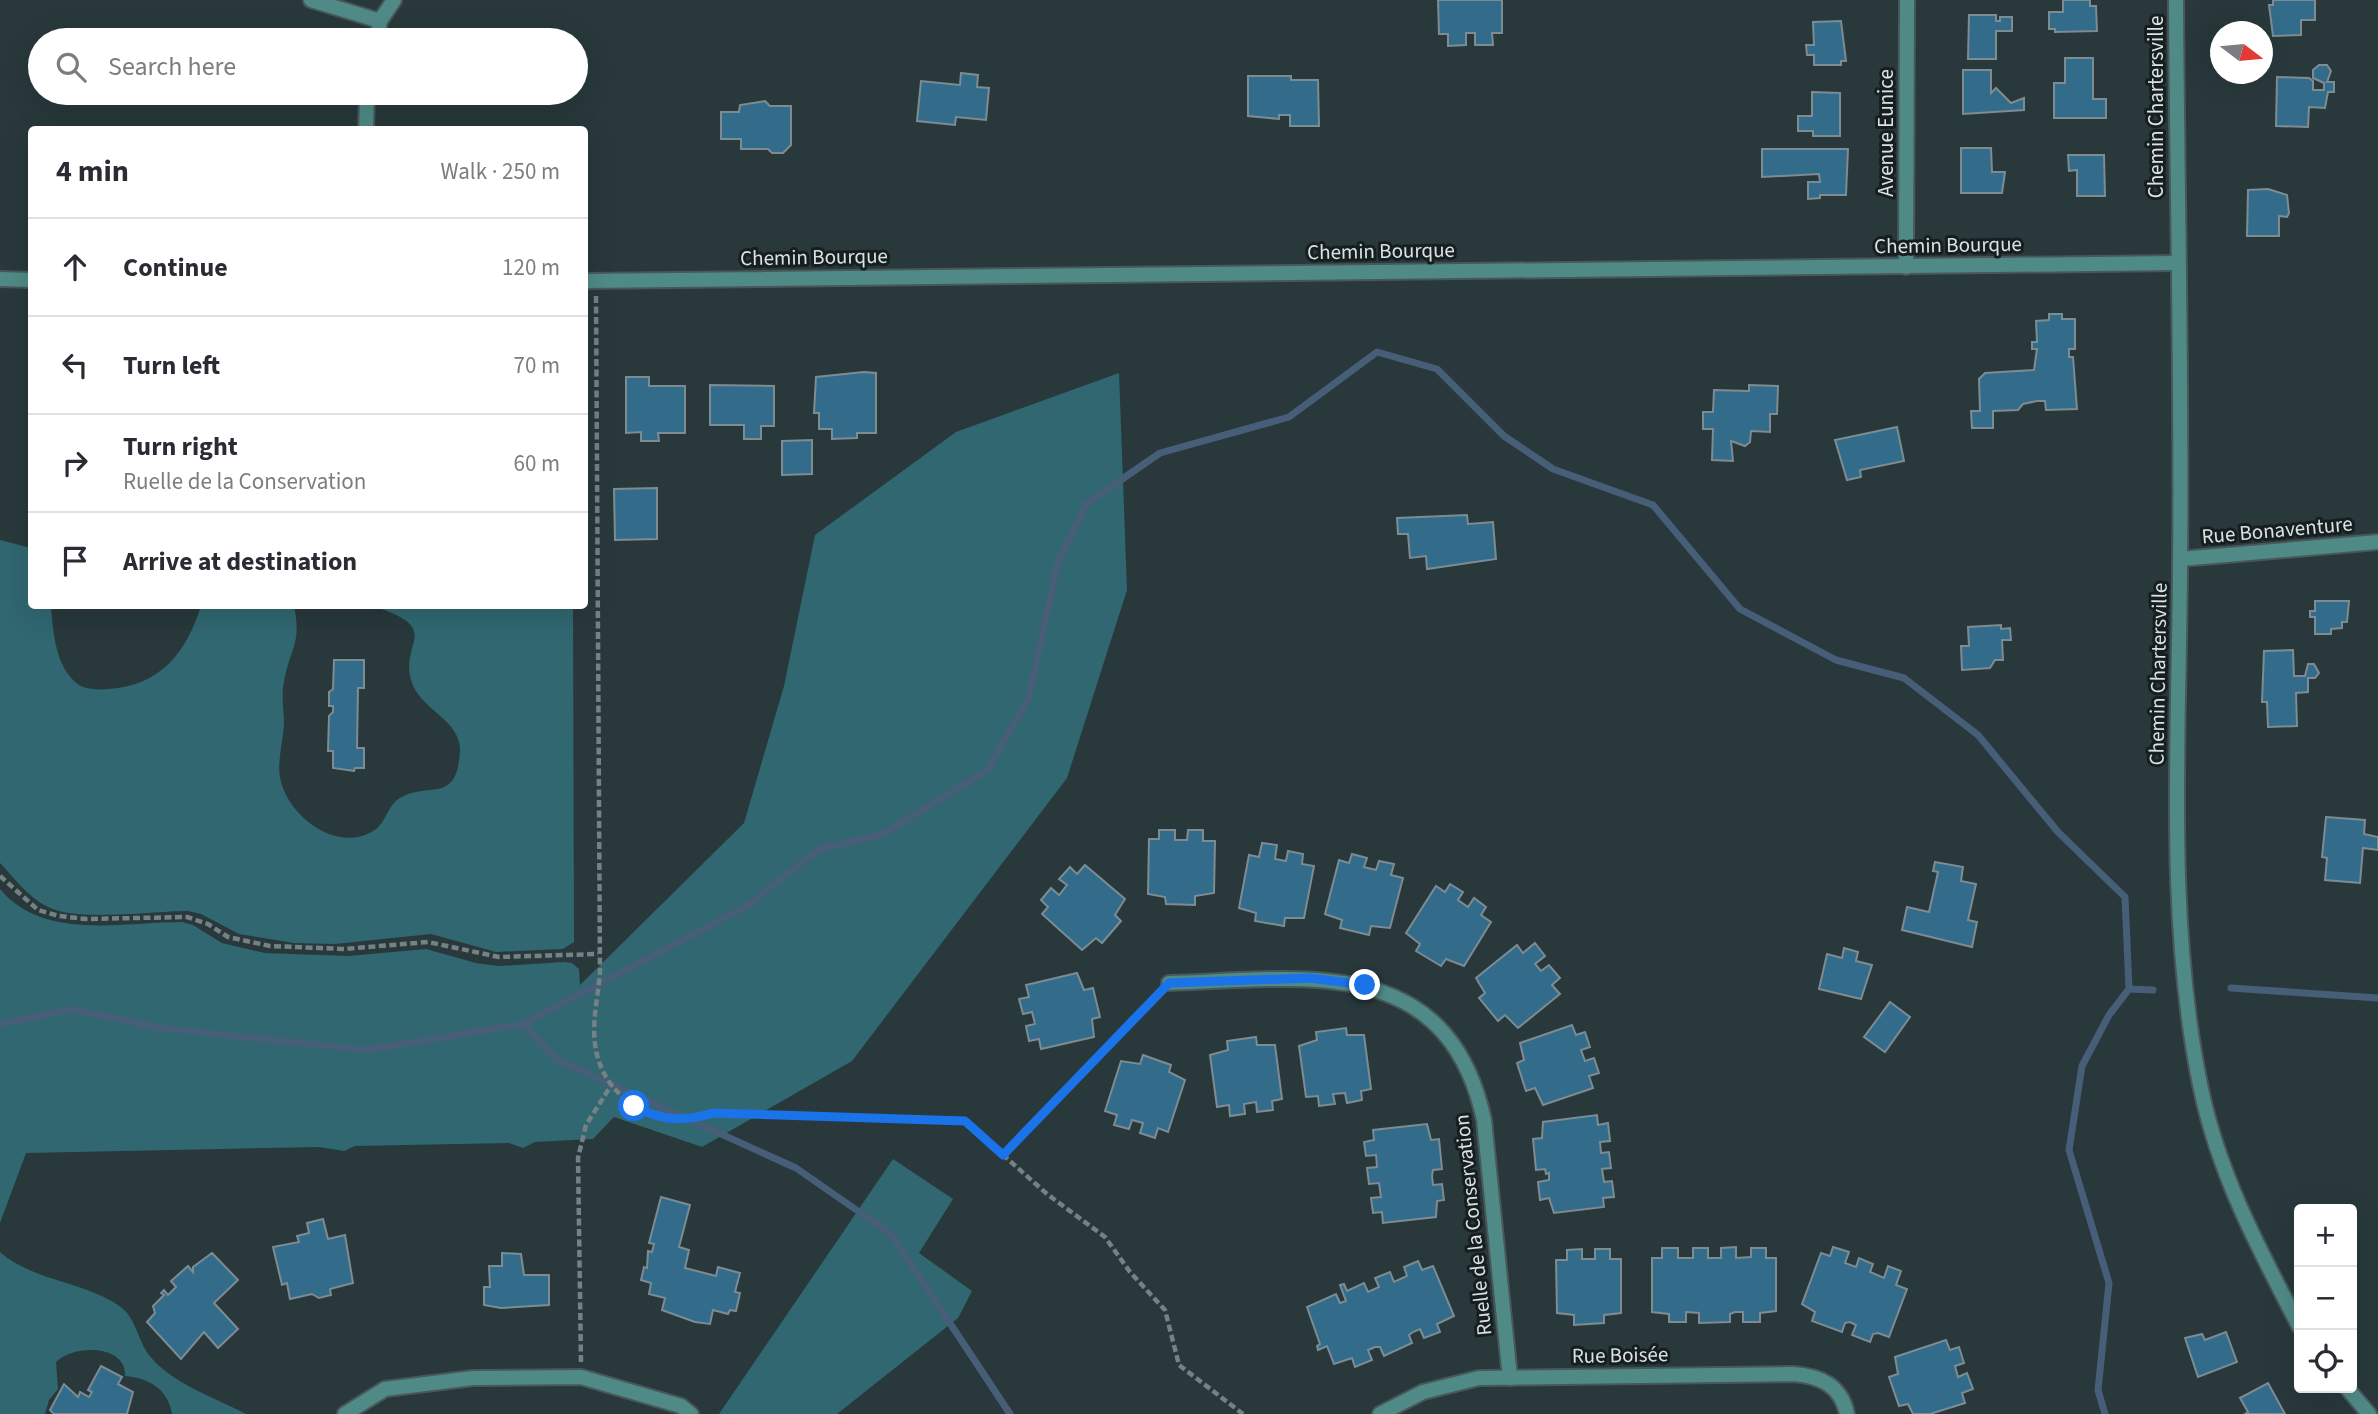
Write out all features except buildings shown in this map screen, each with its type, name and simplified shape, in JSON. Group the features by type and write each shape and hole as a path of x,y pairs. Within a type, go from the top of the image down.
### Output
{"street":[{"path":"311,0 380,21"},
{"path":"379,28 380,21 394,0"},
{"name":"Avenue Eunice","path":"1906,267 1907,0"},
{"name":"Chemin Chartersville","path":"2176,0 2179,862 2195,1054 2216,1144 2236,1202 2294,1316"},
{"path":"366,126 367,105"},
{"name":"Chemin Bourque","path":"590,281 2177,263"},
{"path":"0,279 28,280"},
{"name":"Rue Bonaventure","path":"2180,559 2378,542"},
{"name":"Ruelle de la Conservation","path":"1169,983 1310,978 1352,982 1404,1001 1429,1018 1449,1038 1465,1060 1478,1089 1484,1120 1510,1378"},
{"name":"Rue Boisée","path":"1380,1414 1446,1384 1479,1378 1808,1375 1832,1385 1840,1395 1847,1414"},
{"path":"345,1414 385,1389 473,1378 581,1377 681,1406 691,1414"},
{"path":"2351,1393 2369,1414"}],"path":[{"path":"590,281 597,954 600,973 595,1044 611,1084 634,1106 659,1118 681,1120 713,1113 965,1121 1047,1194 1105,1237 1130,1272 1165,1310 1179,1365 1243,1414"},
{"path":"0,876 38,910 59,916 86,919 187,917 208,924 228,937 270,946 344,949 428,942 499,957 597,954"},
{"path":"1003,1155 1169,983"},
{"path":"581,1377 578,1158 586,1125 611,1084"}],"shaded area":[{"path":"1119,373 1127,590 1067,778 852,1061 702,1147 614,1117 593,1139 535,1142 523,1148 509,1143 355,1146 344,1151 319,1147 26,1153 0,1223 0,889 18,905 38,916 61,922 110,925 182,922 193,925 222,943 265,953 348,956 426,949 476,963 498,966 564,962 572,963 579,969 580,985 744,823 784,686 815,535 956,432"},
{"path":"0,540 28,547 28,609 51,609 59,656 74,681 86,688 127,686 157,673 179,652 200,609 294,609 296,638 283,692 284,724 279,768 281,782 286,796 306,820 319,829 347,838 362,836 376,829 394,803 402,797 448,785 458,768 459,740 447,722 422,699 411,680 409,667 413,629 395,614 381,609 573,609 574,942 563,949 496,952 431,934 335,944 294,943 239,934 201,914 188,911 77,914 41,903 0,863"},
{"path":"893,1159 953,1199 919,1253 972,1291 958,1318 837,1414 719,1414"},
{"path":"0,1252 27,1269 89,1291 118,1305 133,1321 145,1349 158,1365 181,1382 246,1414 172,1414 166,1398 156,1386 142,1379 125,1376 123,1365 109,1353 86,1350 64,1356 56,1362 58,1389 49,1400 45,1414 0,1414"}],"waterway":[{"path":"0,1024 72,1009 159,1028 367,1050 523,1024 747,906 819,849 881,835 988,770 1029,697 1058,562 1086,504 1160,453 1289,417 1377,352 1437,369 1504,436 1553,469 1653,505 1740,609 1836,660 1904,678 1978,735 2058,832 2125,897 2129,989 2109,1015 2082,1066 2069,1150 2109,1283 2098,1390 2105,1414"},
{"path":"2231,988 2378,998"},
{"path":"2129,989 2153,990"},
{"path":"523,1024 558,1060 796,1168 891,1234 1010,1414"}],"route":[{"path":"634,1106 659,1118 681,1120 713,1113 861,1115 965,1121 1003,1155 1169,983 1310,978 1365,985"}]}
